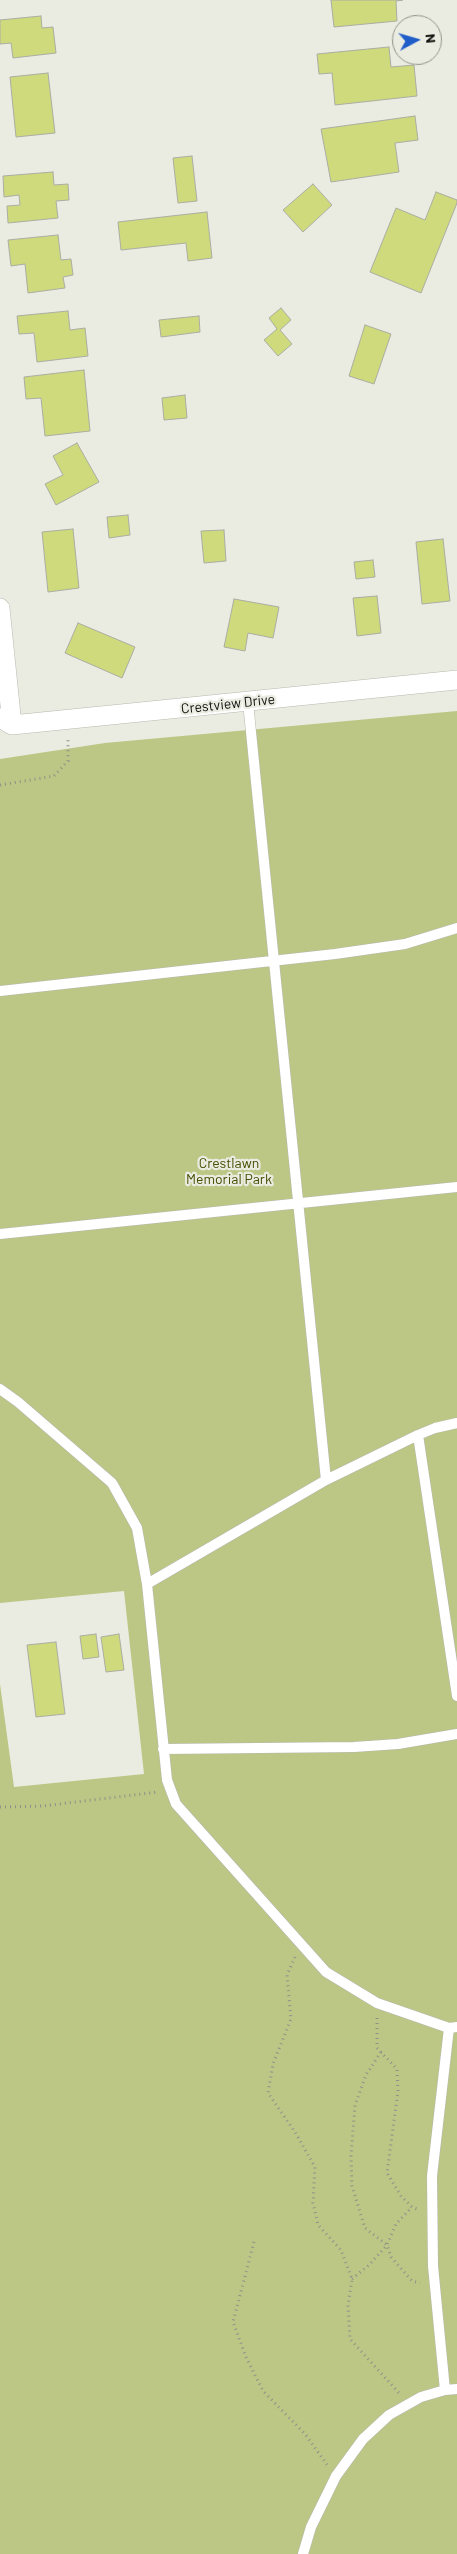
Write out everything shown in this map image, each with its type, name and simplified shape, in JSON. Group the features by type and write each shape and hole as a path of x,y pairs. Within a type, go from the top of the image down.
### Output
{"street":[{"path":"0,608 6,721"},
{"name":"Crestview Drive","path":"6,721 69,719 457,680"}],"lane":[{"path":"248,702 326,1480"},
{"path":"0,991 274,961 406,944 457,928"},
{"path":"0,1234 457,1188"},
{"path":"0,1389 18,1402 112,1483 137,1528 147,1584 163,1749 171,1790 176,1804 326,1972 377,2003 453,2028 432,2176 435,2288 446,2390"},
{"path":"147,1584 326,1480 418,1435 435,1428 457,1424"},
{"path":"418,1435 457,1696"},
{"path":"163,1749 354,1747 398,1744 457,1734"},
{"path":"303,2554 311,2527 336,2476 363,2439 389,2415 421,2397 457,2389"}],"path":[{"path":"0,786 54,776 68,761 69,719"},
{"path":"0,1807 43,1806 171,1790"},
{"path":"301,1945 287,1975 291,2019 273,2064 268,2093 295,2132 315,2167 313,2204 318,2225 341,2250 352,2279 348,2305 350,2339 397,2389 406,2405"},
{"path":"377,2003 377,2048 397,2069 398,2091 387,2173 401,2196 412,2207 432,2215"},
{"path":"381,2052 366,2075 356,2106 351,2156 352,2186 364,2228 387,2245 391,2257 412,2280 435,2288"},
{"path":"352,2279 369,2265 387,2245 396,2224 412,2207"},
{"path":"254,2242 233,2322 246,2357 263,2391 305,2434 336,2476"}],"green space":[{"name":"Crestlawn Memorial Park","path":"457,711 457,2554 0,2554 0,1684 14,1787 144,1774 124,1591 0,1603 0,759 105,743"}],"building":[{"path":"331,0 403,0 396,1 397,15 392,15 392,21 334,27"},
{"path":"41,16 42,28 53,27 56,53 13,58 11,43 0,44 0,20"},
{"path":"389,47 391,67 414,65 417,96 335,105 332,73 319,74 317,54"},
{"path":"48,73 55,133 16,137 10,77"},
{"path":"415,116 418,140 395,143 399,172 331,182 321,129"},
{"path":"192,156 197,201 178,203 173,158"},
{"path":"53,172 54,185 68,184 69,200 56,201 58,218 8,223 7,206 20,205 19,195 4,197 3,176"},
{"path":"313,184 332,205 303,232 283,210"},
{"path":"436,192 457,200 457,203 421,293 370,272 396,208 425,220"},
{"path":"207,212 212,258 188,261 186,243 121,250 118,222"},
{"path":"58,235 61,260 71,259 73,275 63,277 65,288 28,293 25,264 11,266 8,240"},
{"path":"281,308 291,320 280,330 292,344 278,356 264,340 277,329 269,318"},
{"path":"68,311 70,330 85,328 88,356 37,362 34,333 19,334 17,316"},
{"path":"199,316 200,332 161,337 159,320"},
{"path":"365,325 391,334 374,384 349,376"},
{"path":"84,370 90,431 45,436 41,398 26,399 24,377"},
{"path":"185,395 187,418 164,420 162,398"},
{"path":"77,443 99,482 56,505 45,484 63,475 53,456"},
{"path":"128,515 130,535 109,538 107,517"},
{"path":"73,529 79,588 48,592 42,532"},
{"path":"224,530 226,561 204,563 201,531"},
{"path":"443,539 450,601 422,604 416,542"},
{"path":"373,560 375,577 356,579 354,562"},
{"path":"377,596 381,633 357,636 353,598"},
{"path":"234,599 279,607 273,638 248,633 245,651 224,647"},
{"path":"78,623 135,647 122,678 65,653"},
{"path":"96,1634 99,1657 83,1659 80,1636"},
{"path":"119,1634 124,1670 106,1672 101,1637"},
{"path":"56,1642 65,1714 36,1717 27,1645"}]}
